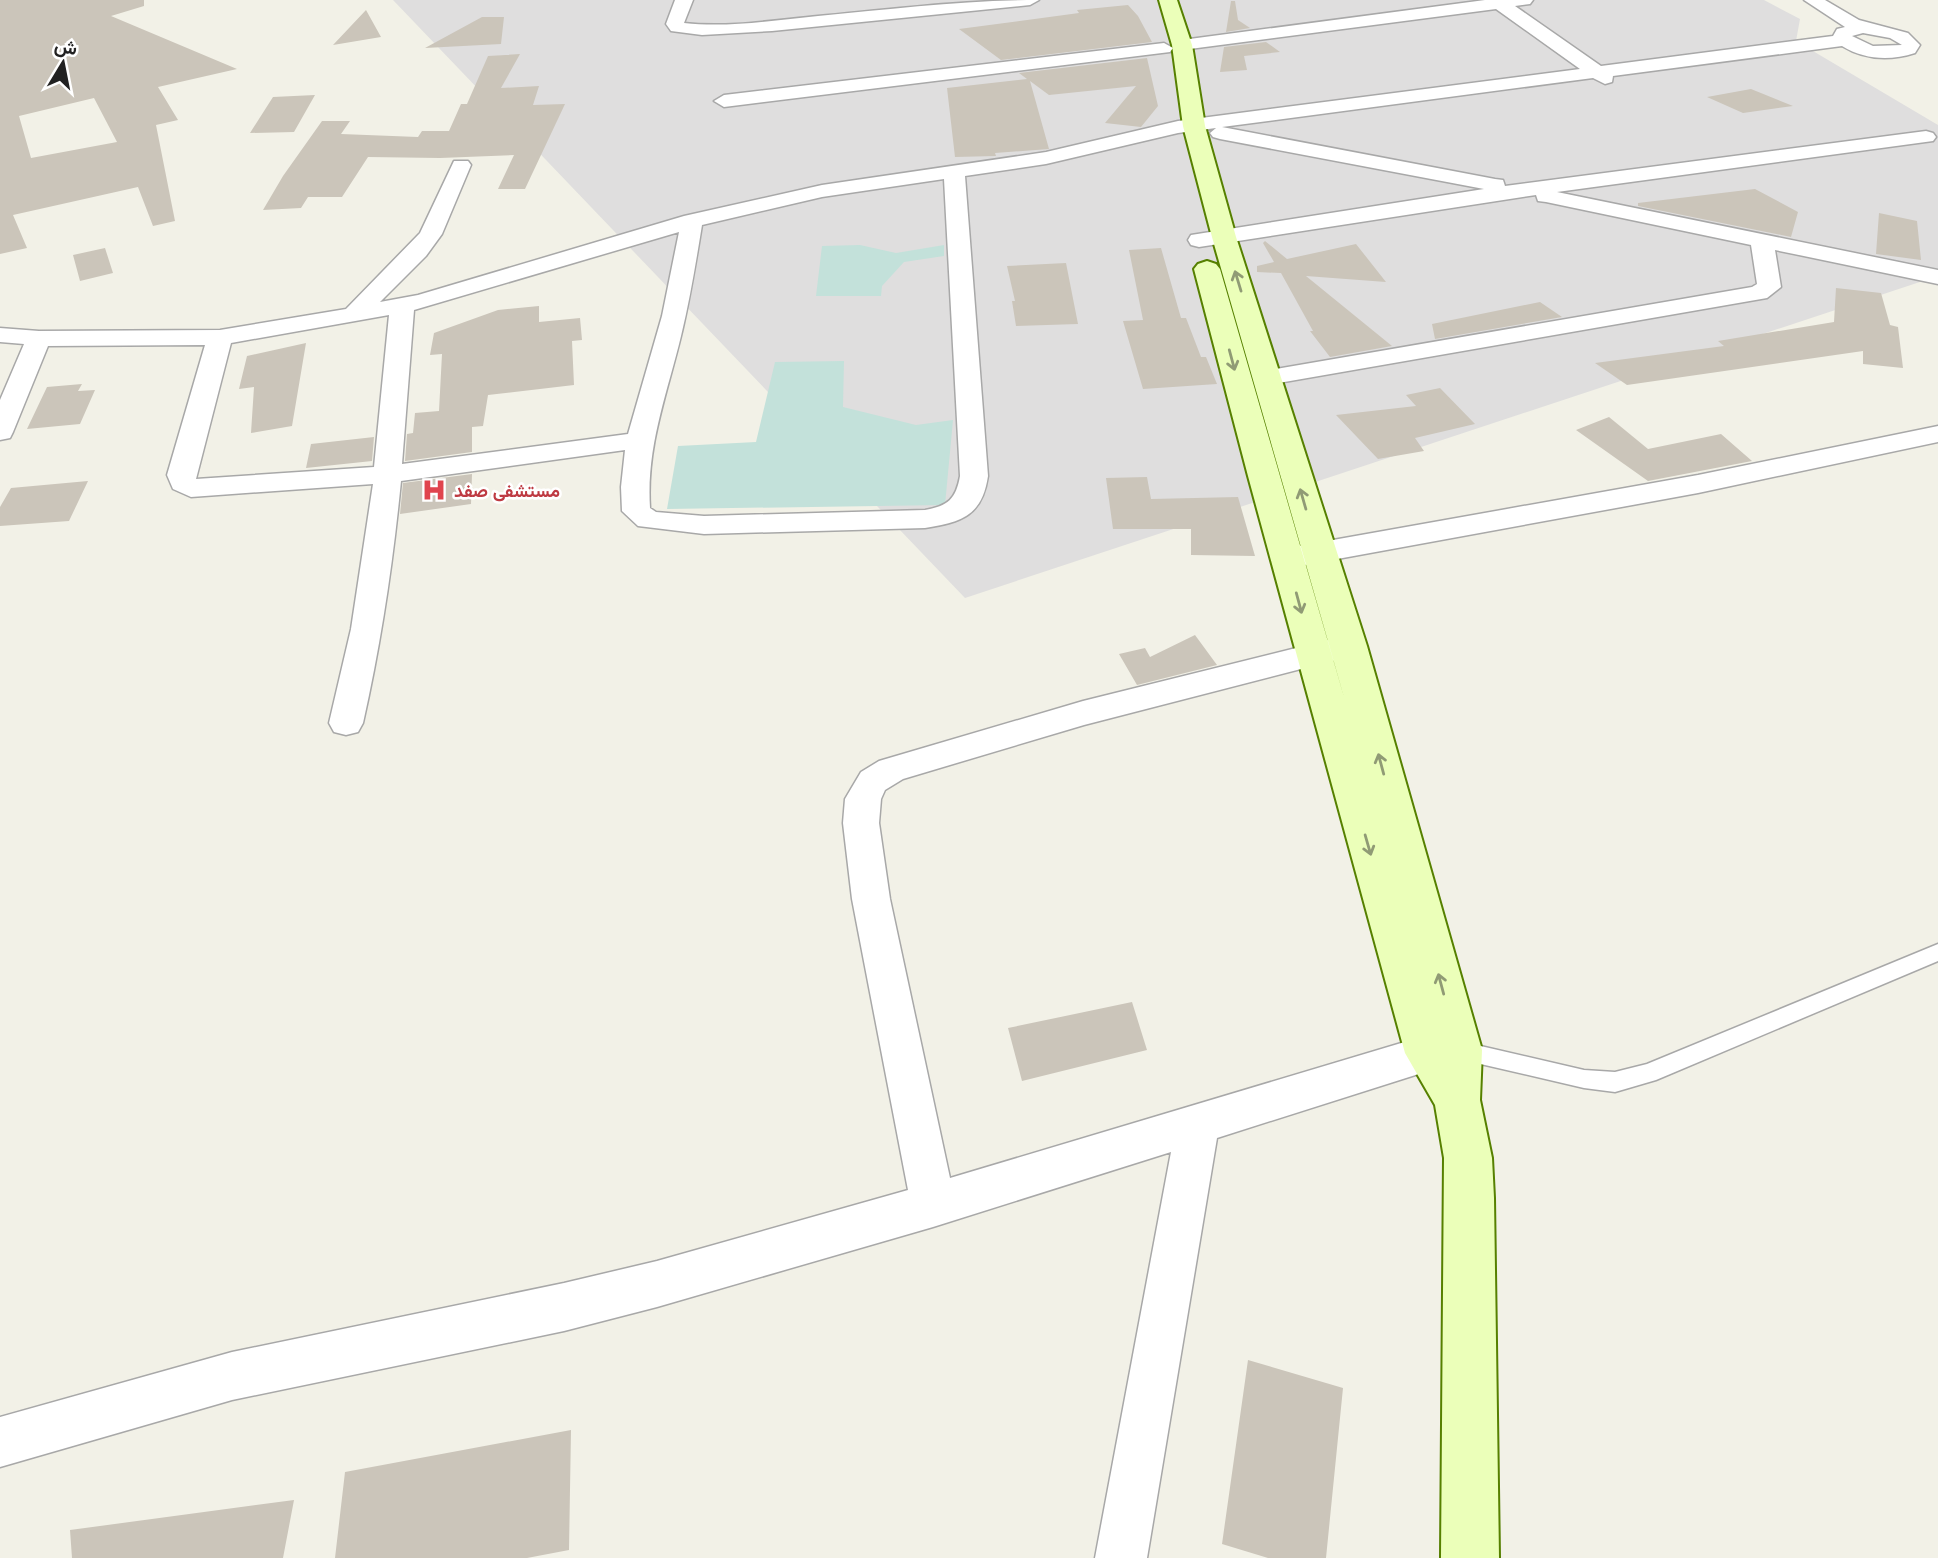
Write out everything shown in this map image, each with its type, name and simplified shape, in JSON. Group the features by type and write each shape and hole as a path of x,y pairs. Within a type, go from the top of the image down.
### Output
{"main road":[{"path":"1152,0 1173,46"},
{"path":"1168,0 1173,46 1194,132 1212,238 1303,556 1349,646 1457,1100 1468,1158 1470,1558"},
{"path":"1212,238 1266,377 1303,556 1313,653 1444,1051"}],"street":[{"path":"684,0 675,24 677,27 702,30 772,26 1030,0"},
{"path":"724,100 1173,46 1497,1 1524,0"},
{"path":"1792,0 1895,52 1909,45"},
{"path":"1812,0 1859,35"},
{"path":"1497,1 1602,76"},
{"path":"1859,35 1877,10"},
{"path":"0,335 39,338 220,337 402,306 692,221 822,191 1194,132 1735,58 1859,35 1928,47"},
{"path":"1194,132 1602,76"},
{"path":"1194,132 1522,190 1938,277"},
{"path":"1212,238 1522,190 1926,137"},
{"path":"353,315 418,251 431,234 461,165"},
{"path":"692,221 674,315 641,440 634,492 636,511 648,520 704,525 925,519 948,516 964,507 972,492 974,475 954,172"},
{"path":"1266,377 1759,293 1769,287 1762,241"},
{"path":"345,723 367,631 388,474 402,306"},
{"path":"220,337 181,475 183,483 191,488 388,474 641,440"},
{"path":"0,432 39,338"},
{"path":"1303,556 1698,484 1938,434"},
{"path":"933,1205 871,899 861,823 863,799 873,781 891,770 1083,713 1349,646"},
{"path":"0,1442 55,1424 232,1377 564,1307 657,1284 933,1205 1444,1051"},
{"path":"1121,1558 1198,1123"}],"lane":[{"path":"1444,1051 1584,1079 1615,1082 1649,1073 1938,952"}],"shaded area":[{"path":"393,0 1764,0 1800,19 1796,41 1938,125 1938,276 965,598"},
{"path":"860,245 896,253 944,245 944,256 904,262 882,286 881,296 816,296 822,246"},
{"path":"844,361 843,407 916,425 953,420 945,505 667,509 678,446 756,442 775,362"}],"building":[{"path":"0,0 144,0 144,6 111,16 237,69 158,87 178,120 156,125 175,221 153,226 138,187 13,215 27,248 0,254","holes":["94,98 117,142 31,158 19,116"]},
{"path":"1231,1 1235,1 1238,20 1250,28 1226,32"},
{"path":"1128,5 1138,16 1152,42 1001,60 959,29 1079,13 1077,10"},
{"path":"366,10 381,37 333,45"},
{"path":"482,17 504,17 501,44 425,48"},
{"path":"1266,42 1280,52 1244,56 1247,70 1220,72 1224,47"},
{"path":"520,54 501,88 539,86 533,105 565,104 525,189 498,189 514,155 368,157 342,197 308,197 301,208 263,210 283,176 322,121 350,121 341,134 418,137 422,131 449,131 461,104 467,104 488,56"},
{"path":"1147,58 1158,106 1141,127 1105,123 1136,86 1049,95 1030,81 1049,149 995,153 996,156 955,157 947,88 1027,79 1019,73"},
{"path":"1751,89 1793,106 1743,113 1707,97"},
{"path":"315,95 294,132 250,133 273,97"},
{"path":"1755,189 1798,212 1791,237 1638,206 1638,203"},
{"path":"1879,213 1917,221 1921,260 1876,254"},
{"path":"1265,241 1287,259 1356,244 1386,282 1306,276 1392,346 1330,357 1310,331 1313,331 1281,273 1257,272 1257,266 1274,262 1263,243"},
{"path":"105,248 113,273 80,281 73,255"},
{"path":"1161,248 1181,318 1186,318 1201,357 1206,357 1217,384 1143,389 1123,321 1143,320 1129,250"},
{"path":"1066,263 1078,324 1016,326 1012,301 1015,301 1007,266"},
{"path":"1836,288 1881,293 1890,325 1898,327 1903,368 1863,364 1863,351 1627,385 1595,363 1724,346 1718,341 1834,322"},
{"path":"1540,302 1562,317 1435,339 1432,324"},
{"path":"539,306 539,322 580,318 582,340 572,341 574,385 488,395 483,426 472,427 472,452 405,461 407,434 413,433 415,413 439,411 442,354 430,355 434,333 498,310"},
{"path":"306,343 292,426 251,433 254,387 239,389 247,356"},
{"path":"82,384 78,391 95,390 80,424 27,429 47,387"},
{"path":"1440,388 1475,424 1415,438 1424,451 1378,459 1336,415 1416,406 1406,395"},
{"path":"1609,417 1648,449 1721,434 1752,461 1648,481 1576,430"},
{"path":"374,437 372,461 306,468 311,444"},
{"path":"472,474 471,504 400,514 403,483"},
{"path":"1147,477 1151,499 1238,497 1255,556 1191,555 1191,529 1113,529 1106,478"},
{"path":"88,481 69,521 0,526 0,507 11,488"},
{"path":"1195,635 1217,665 1137,685 1119,654 1145,648 1150,657"},
{"path":"1132,1002 1147,1050 1022,1081 1008,1028"},
{"path":"1248,1360 1343,1388 1326,1558 1268,1558 1222,1544"},
{"path":"571,1430 569,1550 527,1558 335,1558 345,1472"},
{"path":"294,1500 283,1558 72,1558 70,1530"}],"place":[{"name":"مستشفى صفد","path":"434,490"}]}
